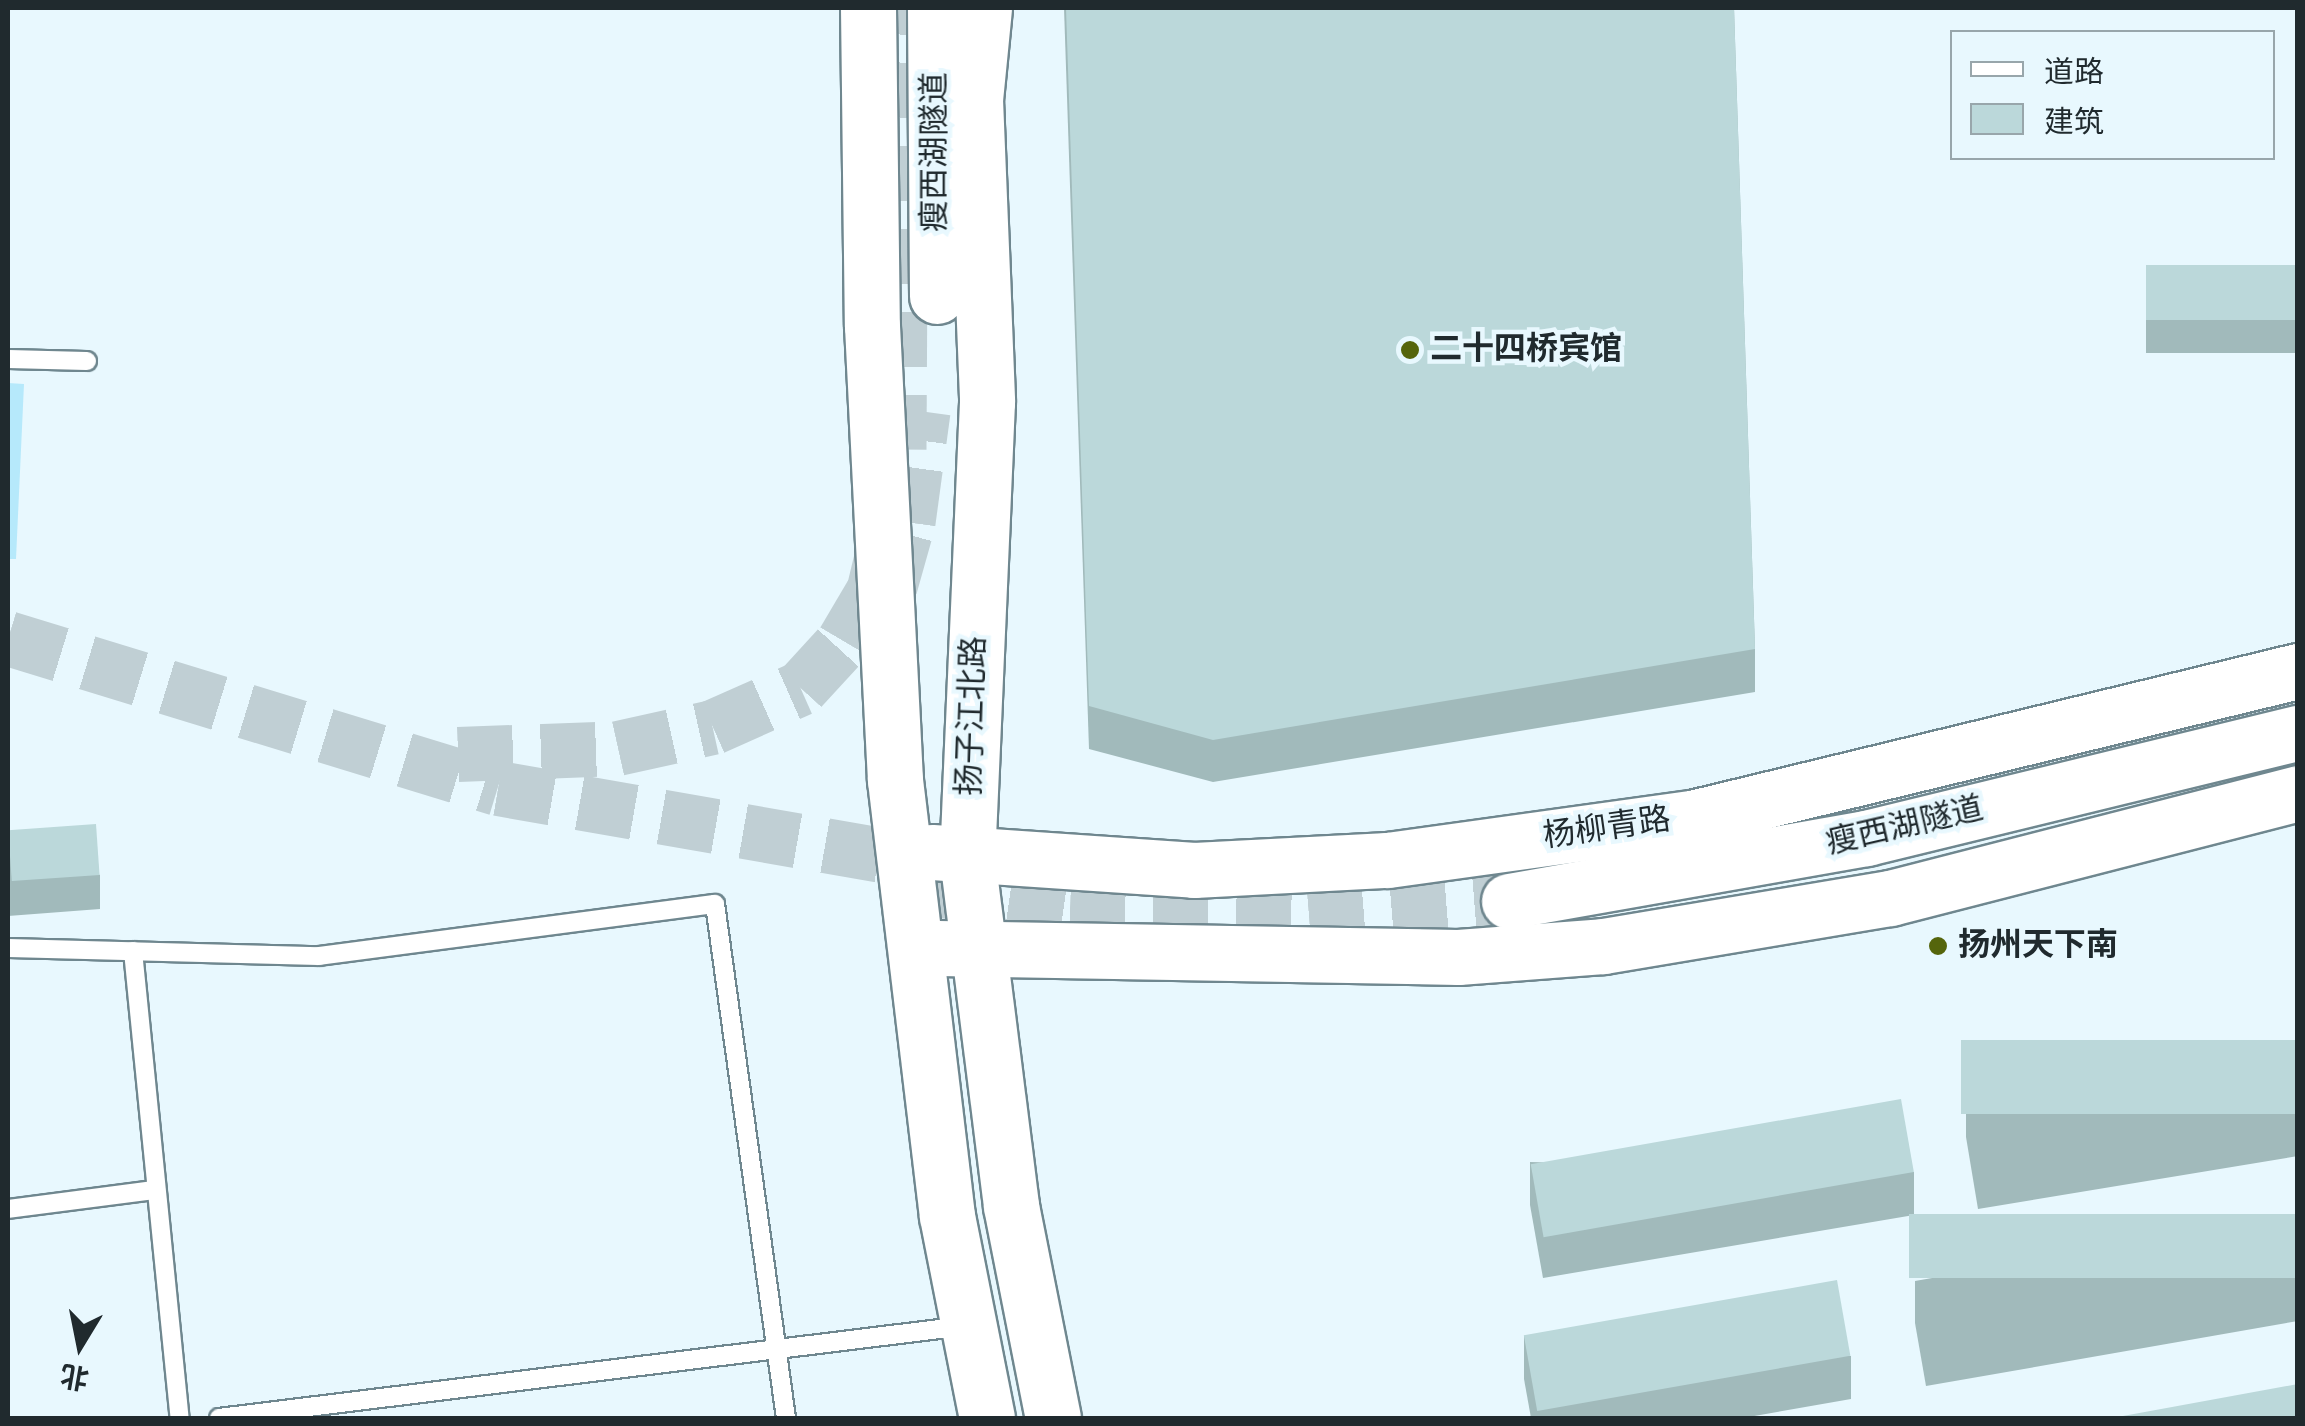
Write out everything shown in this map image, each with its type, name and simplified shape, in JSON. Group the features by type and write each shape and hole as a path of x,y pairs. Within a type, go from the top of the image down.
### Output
{"main road":[{"path":"868,8 872,326 901,849 910,947 987,1418"},
{"name":"瘦西湖隧道","path":"936,8 936,296"},
{"name":"扬子江北路","path":"984,8 975,99 987,402 967,856 1011,1206 1053,1418"},
{"name":"杨柳青路","path":"901,849 967,856 1232,868 1388,860 1673,820 2298,671"},
{"name":"瘦西湖隧道","path":"1509,901 1866,838 2298,734"},
{"path":"910,947 1458,957 1603,946 1890,898 2298,792"}],"lane":[{"path":"8,359 86,361"},
{"path":"8,948 319,956 715,904 786,1418"},
{"path":"133,951 180,1418"},
{"path":"8,1209 155,1190"},
{"path":"219,1418 778,1353 969,1325"}],"shaded area":[{"path":"8,383 24,384 16,559 8,559"}],"building":[{"name":"二十四桥宾馆","path":"1066,8 1734,8 1755,649 1213,740 1089,706"},
{"path":"2146,265 2298,265 2298,320 2146,320"},
{"path":"96,824 100,875 12,881 8,830"},
{"path":"1961,1040 2298,1040 2298,1114 1961,1114"},
{"path":"1901,1099 1914,1172 1544,1237 1531,1164"},
{"path":"1909,1214 2298,1214 2298,1278 1909,1278"},
{"path":"1837,1280 1850,1356 1537,1411 1524,1335"},
{"path":"2298,1384 2298,1418 2112,1418"}],"tunnel":[{"path":"899,449 901,8"},
{"path":"890,586 908,522 923,411"},
{"path":"458,754 618,748 713,727 801,688 844,641 874,590 885,544"},
{"path":"8,638 498,788 950,867"},
{"path":"927,888 1070,908 1309,917 1509,901"}],"place":[{"name":"二十四桥宾馆","path":"1410,350"},
{"name":"扬州天下南","path":"1938,946"}]}
